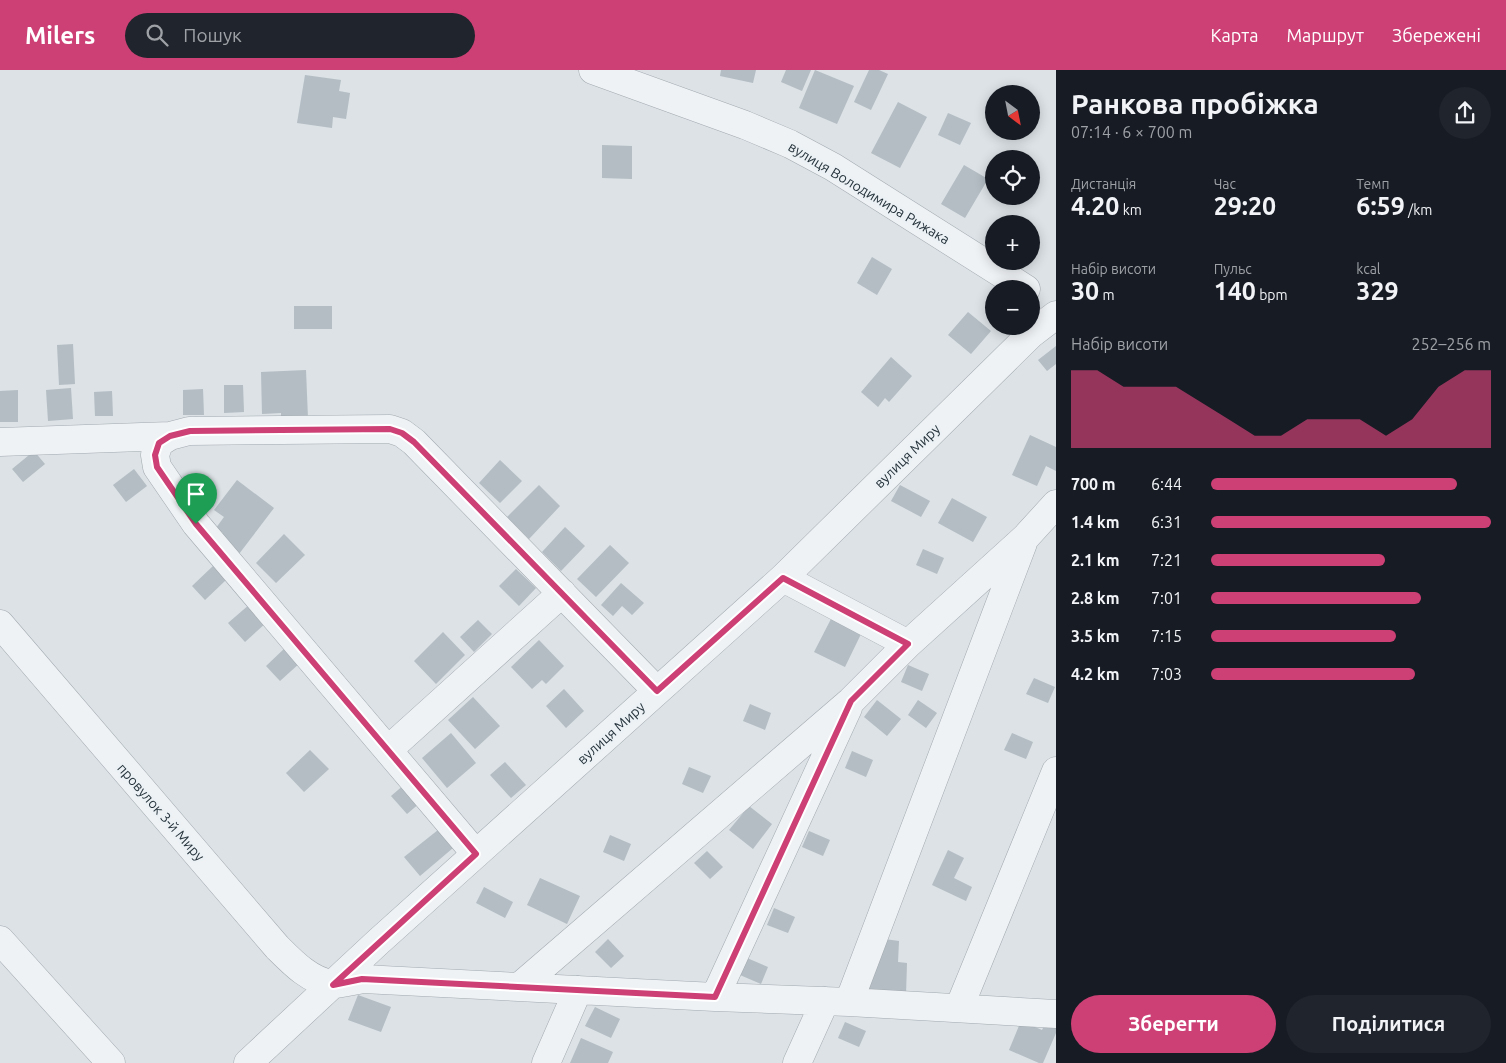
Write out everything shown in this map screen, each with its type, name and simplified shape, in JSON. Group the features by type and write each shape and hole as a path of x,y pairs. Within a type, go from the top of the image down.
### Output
{"street":[{"name":"вулиця Володимира Рижака","path":"593,70 745,125 790,144 833,167 1012,280"},
{"path":"1040,296 1056,304"},
{"name":"вулиця Миру","path":"248,1063 476,854 783,578 1026,339 1056,315"},
{"path":"0,442 170,436 190,431 390,429 402,433 414,442 657,691"},
{"path":"170,436 159,443 155,455 157,467 196,524 476,854"},
{"path":"519,987 851,701 908,644 1025,538 1056,504"},
{"path":"797,1063 837,1001 1025,538"},
{"path":"783,578 908,644"},
{"path":"388,750 562,594"},
{"name":"провулок 3-й Миру","path":"0,624 277,947 304,972 333,985"},
{"path":"715,997 851,701"},
{"path":"960,1008 1056,771"},
{"path":"0,940 111,1063"},
{"path":"333,985 362,979 715,997 837,1001 1056,1014"},
{"path":"546,1063 578,990"}],"building":[{"path":"721,70 756,70 753,83 720,76"},
{"path":"786,70 811,70 802,91 781,82"},
{"path":"815,70 854,86 837,124 799,108"},
{"path":"869,70 879,70 888,74 871,110 854,102"},
{"path":"305,75 341,80 339,91 350,93 346,119 333,117 332,128 297,123"},
{"path":"898,102 927,117 900,168 871,153"},
{"path":"948,113 971,123 960,145 938,135"},
{"path":"602,145 632,146 632,179 602,178"},
{"path":"964,165 985,177 985,184 965,218 941,204"},
{"path":"872,257 892,269 877,295 857,283"},
{"path":"294,306 332,306 332,329 294,329"},
{"path":"968,312 985,326 985,335 988,335 971,354 948,335"},
{"path":"73,344 75,384 59,385 57,345"},
{"path":"1056,346 1056,364 1047,371 1038,360"},
{"path":"891,357 912,376 889,402 885,398 878,407 861,392"},
{"path":"306,370 308,419 281,419 281,413 262,414 261,372"},
{"path":"224,385 243,385 244,412 224,413"},
{"path":"71,388 73,419 48,421 46,390"},
{"path":"203,389 204,415 183,415 183,390"},
{"path":"18,390 18,422 0,422 0,391"},
{"path":"112,391 113,416 95,416 94,392"},
{"path":"1030,435 1056,447 1056,471 1046,466 1037,486 1012,475"},
{"path":"34,451 45,464 23,482 12,469"},
{"path":"500,460 522,481 500,503 479,483"},
{"path":"134,469 147,486 126,502 113,485"},
{"path":"237,480 274,508 239,554 218,538 223,533 216,528 224,517 214,510"},
{"path":"539,485 560,506 529,539 507,517"},
{"path":"900,485 930,501 921,517 891,501"},
{"path":"952,498 987,517 973,542 938,523"},
{"path":"565,527 585,546 561,571 542,552"},
{"path":"284,534 305,555 276,583 256,563"},
{"path":"610,545 629,563 596,597 577,579"},
{"path":"923,549 944,558 937,574 916,565"},
{"path":"213,566 226,580 205,600 192,586"},
{"path":"516,569 536,588 519,606 499,586"},
{"path":"621,583 644,603 632,615 622,606 613,616 601,605"},
{"path":"250,604 267,622 245,642 228,623"},
{"path":"831,619 861,634 845,667 814,652"},
{"path":"478,620 492,634 474,652 460,637"},
{"path":"443,632 465,655 436,684 414,661"},
{"path":"539,640 564,666 546,684 542,680 532,689 511,667"},
{"path":"286,647 301,662 280,681 266,666"},
{"path":"908,665 929,674 922,691 901,682"},
{"path":"1034,678 1055,687 1048,703 1026,694"},
{"path":"564,689 584,711 566,728 546,706"},
{"path":"473,697 500,726 475,749 448,720"},
{"path":"877,700 901,719 887,736 864,717"},
{"path":"918,700 937,713 926,728 908,715"},
{"path":"750,704 771,713 765,730 743,721"},
{"path":"451,733 476,763 447,788 422,758"},
{"path":"1012,733 1033,742 1026,759 1004,750"},
{"path":"310,750 329,769 304,792 286,773"},
{"path":"852,751 873,760 866,777 845,768"},
{"path":"505,762 526,785 511,798 490,775"},
{"path":"689,767 711,776 703,793 682,784"},
{"path":"405,784 421,802 407,814 391,796"},
{"path":"749,806 772,824 753,849 729,830"},
{"path":"438,830 453,848 420,876 404,857"},
{"path":"809,831 830,840 823,856 802,847"},
{"path":"610,835 631,844 624,861 603,852"},
{"path":"948,850 964,858 954,878 972,887 966,901 932,885"},
{"path":"707,851 723,867 710,879 694,863"},
{"path":"540,878 580,896 567,924 527,905"},
{"path":"484,887 513,902 505,918 476,903"},
{"path":"774,908 795,917 788,933 767,925"},
{"path":"877,938 899,941 898,962 907,963 906,994 858,990"},
{"path":"608,939 624,956 611,968 595,952"},
{"path":"747,958 768,967 761,984 740,975"},
{"path":"358,995 391,1007 381,1032 348,1020"},
{"path":"595,1007 620,1019 611,1038 585,1026"},
{"path":"1021,1021 1042,1030 1046,1022 1056,1027 1056,1033 1043,1063 1009,1050"},
{"path":"845,1022 866,1031 859,1047 838,1038"},
{"path":"581,1038 613,1052 608,1063 570,1063"}],"route":[{"path":"390,429 402,433 414,442 657,691 783,578 908,644 851,701 715,997 362,979 348,980 333,985 476,854 196,524 157,467 155,455 159,443 170,436 190,431 390,429"}]}
